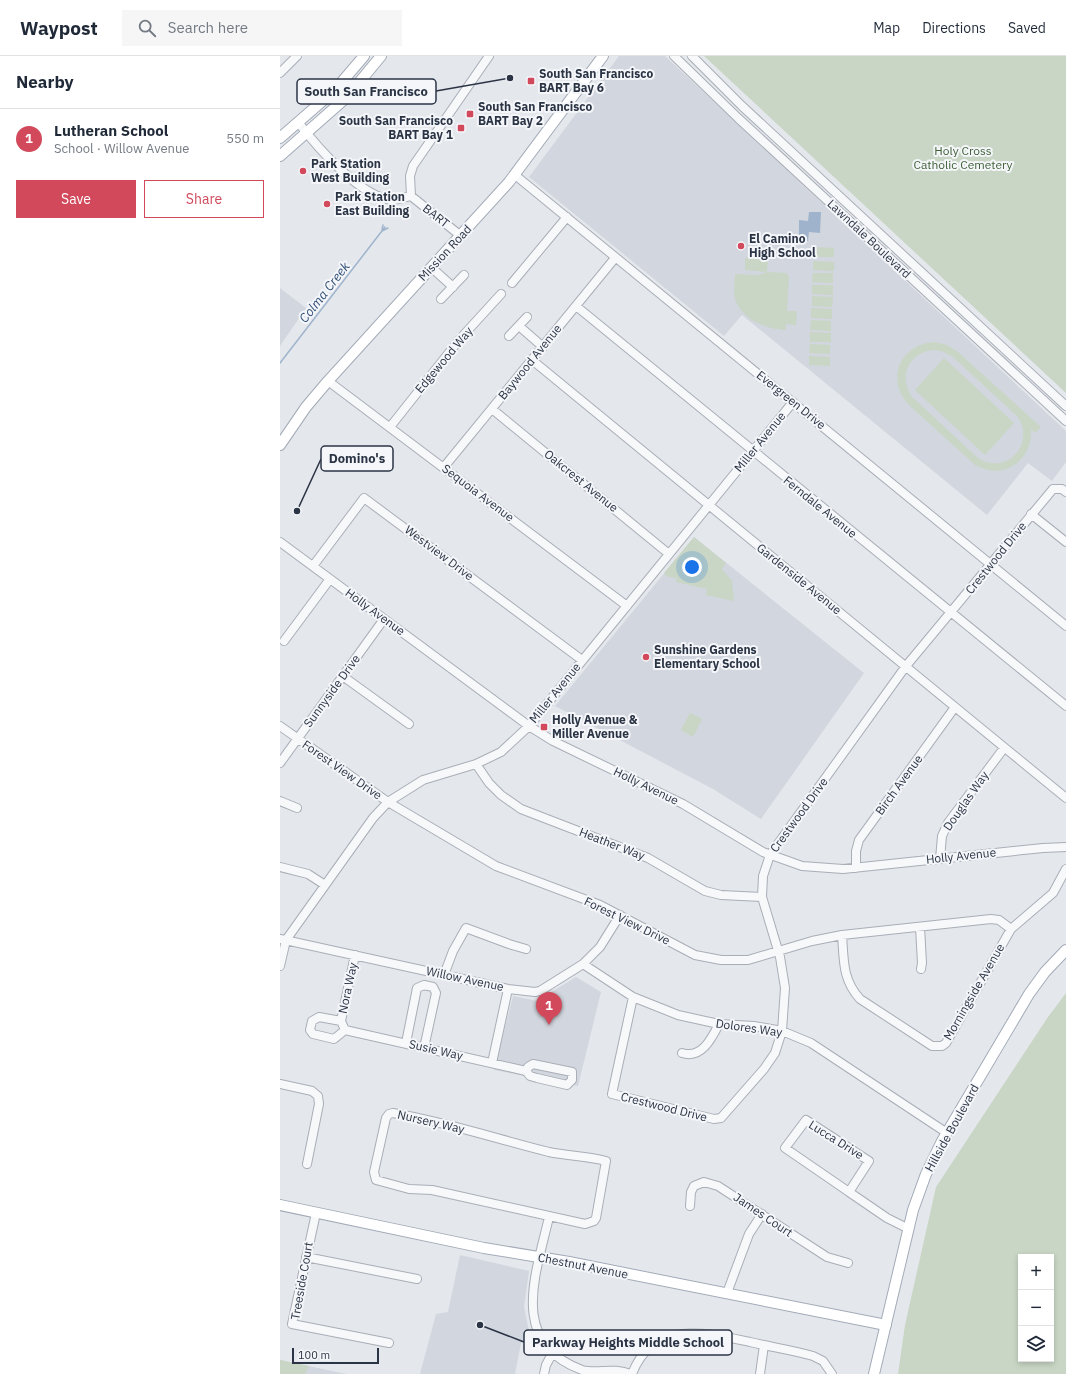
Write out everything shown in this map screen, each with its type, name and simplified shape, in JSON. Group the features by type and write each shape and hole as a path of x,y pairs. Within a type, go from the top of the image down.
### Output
{"main road":[{"path":"280,138 335,90 364,56"},
{"path":"280,156 347,97 381,56"},
{"name":"Mission Road","path":"280,445 303,411 328,381 515,175 603,56"},
{"name":"Hillside Boulevard","path":"874,1374 908,1229 922,1183 947,1133 1029,994 1045,972 1066,950"},
{"name":"Chestnut Avenue","path":"280,1205 484,1248 727,1293 886,1325"}],"street":[{"path":"280,72 297,56"},
{"name":"BART","path":"461,236 411,196 410,176 413,166 489,56"},
{"name":"Lawndale Boulevard","path":"674,56 738,118 1066,421"},
{"name":"Lawndale Boulevard","path":"692,56 742,106 1066,406"},
{"name":"BART","path":"298,122 306,133 337,166 376,194 394,200 411,196"},
{"name":"Evergreen Drive","path":"515,175 991,563 1066,626"},
{"path":"512,284 567,218"},
{"name":"Baywood Avenue","path":"444,467 615,258"},
{"path":"432,268 453,286"},
{"path":"441,299 464,275"},
{"name":"Edgewood Way","path":"390,427 459,340 501,294"},
{"name":"Ferndale Avenue","path":"576,306 1066,706"},
{"path":"509,336 527,317"},
{"path":"519,326 543,347"},
{"name":"Gardenside Avenue","path":"532,360 1066,798"},
{"name":"Sequoia Avenue","path":"328,381 627,606"},
{"name":"Miller Avenue","path":"283,940 373,818 388,802 423,780 476,764 500,752 529,726 793,402"},
{"name":"Oakcrest Avenue","path":"492,408 669,554"},
{"name":"Crestwood Drive","path":"633,997 612,1094 714,1119 725,1115 764,1069 775,1053 782,1031 785,988 779,951 762,897 763,876 770,855 906,666 1053,489 1062,489 1066,492"},
{"name":"Westview Drive","path":"313,566 364,498 582,660"},
{"path":"1032,514 1066,542"},
{"name":"Holly Avenue","path":"280,542 529,726 553,741 675,800 770,855 809,867 837,869 1043,848 1066,847"},
{"path":"284,641 330,579"},
{"name":"Sunnyside Drive","path":"280,763 344,677 384,619"},
{"path":"344,677 409,724"},
{"name":"Birch Avenue","path":"856,868 856,851 859,840 955,707"},
{"name":"Forest View Drive","path":"280,726 388,802 496,866 600,905 695,955 721,960 748,960 842,935 992,919 998,920 1011,929"},
{"name":"Douglas Way","path":"940,859 942,836 948,823 1004,748"},
{"name":"Heather Way","path":"476,764 493,787 521,809 648,858 705,891 720,895 762,897"},
{"path":"280,801 297,808"},
{"path":"280,867 308,874 325,885"},
{"name":"Morningside Avenue","path":"842,935 846,980 851,989 860,999 932,1046 936,1046 946,1043 1011,929 1053,893 1066,869"},
{"name":"Willow Avenue","path":"283,940 508,989 535,992 540,991 584,964 600,947 620,915"},
{"path":"920,927 921,970"},
{"path":"444,975 453,952 466,928 526,949"},
{"path":"280,966 283,940"},
{"name":"Nora Way","path":"341,1021 355,955"},
{"name":"Dolores Way","path":"584,964 633,997 678,1015 719,1024 754,1026 782,1031 811,1043 947,1133"},
{"path":"406,1043 417,988 424,985 433,987 436,993 424,1048"},
{"path":"492,1063 508,989"},
{"path":"319,1017 341,1021 345,1030 334,1039 313,1034 310,1030 312,1021 319,1017"},
{"path":"682,1053 690,1055 698,1053 712,1039 719,1024"},
{"name":"Susie Way","path":"345,1030 526,1071 530,1076 567,1085 572,1080 572,1072 564,1069 533,1064 528,1067 526,1071"},
{"path":"280,1084 312,1091 318,1096 319,1104 306,1164"},
{"name":"Nursery Way","path":"389,1114 396,1114 551,1152 592,1157 606,1161 596,1218 594,1221 585,1224 549,1217 432,1190 409,1189 376,1180 374,1172 387,1116 389,1114"},
{"name":"Lucca Drive","path":"849,1192 870,1161 806,1120 785,1148 849,1192 887,1218 908,1229"},
{"name":"James Court","path":"690,1206 692,1188 697,1184 704,1182 723,1188 827,1257 848,1263"},
{"name":"Treeside Court","path":"316,1213 292,1324 389,1343"},
{"path":"727,1293 749,1234 762,1214"},
{"path":"549,1217 532,1296 534,1320 540,1338 552,1354 567,1364 586,1371 613,1370 631,1374 637,1363 651,1348 664,1339 678,1334 703,1333 817,1357 826,1364 832,1374"},
{"path":"306,1257 417,1279"},
{"path":"760,1374 764,1345"},
{"path":"544,1374 546,1365 552,1354"}],"shaded area":[{"name":"El Camino High School","path":"619,56 665,56 1066,431 1066,462 1052,481 1028,463 987,515 742,315 724,336 529,177"},
{"path":"280,288 306,308 280,346"},
{"path":"694,537 864,673 761,819 713,789 555,706"},
{"path":"576,977 601,992 578,1086 494,1070 513,996 537,1001"},
{"path":"460,1255 529,1271 524,1307 530,1336 521,1343 515,1374 420,1374 436,1314 448,1312"},
{"path":"280,1360 332,1371 347,1374 280,1374"}],"green space":[{"name":"Holy Cross Catholic Cemetery","path":"704,56 1066,56 1066,393"},
{"path":"814,247 834,248 834,257 813,257"},
{"path":"745,258 768,259 767,272 745,270"},
{"path":"813,261 834,262 834,271 813,270"},
{"path":"767,272 786,273 789,276 787,311 797,311 796,325 786,324 786,330 771,328 749,318 738,306 734,296 735,274 758,275"},
{"path":"813,273 833,273 833,283 812,282"},
{"path":"812,285 833,285 833,295 812,294"},
{"path":"812,296 833,297 832,307 812,306"},
{"path":"811,308 832,309 832,319 811,318"},
{"path":"811,320 831,321 831,331 810,330"},
{"path":"810,332 831,333 831,342 810,342"},
{"path":"935,342 947,345 958,352 1041,427 1035,433 1031,429 1027,450 1022,459 1006,469 996,471 975,465 909,405 902,395 898,384 897,374 900,364 905,356 913,349 923,344","holes":["935,350 944,352 953,357 1018,417 1022,427 1023,437 1021,446 1016,454 1009,460 1000,463 990,463 979,459 911,396 907,388 906,372 913,359 926,351"]},
{"path":"810,344 830,345 830,354 809,353"},
{"path":"809,356 830,357 830,366 809,365"},
{"path":"944,358 1014,423 985,455 915,390"},
{"path":"694,537 726,563 722,569 732,581 734,601 706,595 707,589 676,582 677,578 668,577 664,573"},
{"path":"690,713 702,719 693,737 681,730"},
{"path":"1066,993 1066,1374 898,1374 905,1325 936,1187 1048,1017"},
{"path":"280,1360 309,1366 305,1374 280,1374"}],"water":[{"path":"809,212 821,212 820,233 809,232 808,241 799,240 799,220 808,221"}],"waterway":[{"name":"Colma Creek","path":"382,230 383,225"},
{"name":"Colma Creek","path":"280,363 385,227"},
{"name":"Colma Creek","path":"382,231 388,228"}],"place":[{"name":"South San Francisco","path":"510,78"},
{"name":"South San Francisco BART Bay 6","path":"531,81"},
{"name":"South San Francisco BART Bay 2","path":"470,114"},
{"name":"South San Francisco BART Bay 1","path":"461,128"},
{"name":"Park Station West Building","path":"303,171"},
{"name":"Park Station East Building","path":"327,204"},
{"name":"El Camino High School","path":"741,246"},
{"name":"Domino's","path":"297,511"},
{"name":"Sunshine Gardens Elementary School","path":"646,657"},
{"name":"Holly Avenue & Miller Avenue","path":"544,727"},
{"name":"Lutheran School","path":"549,1025"},
{"name":"Parkway Heights Middle School","path":"480,1325"}]}
